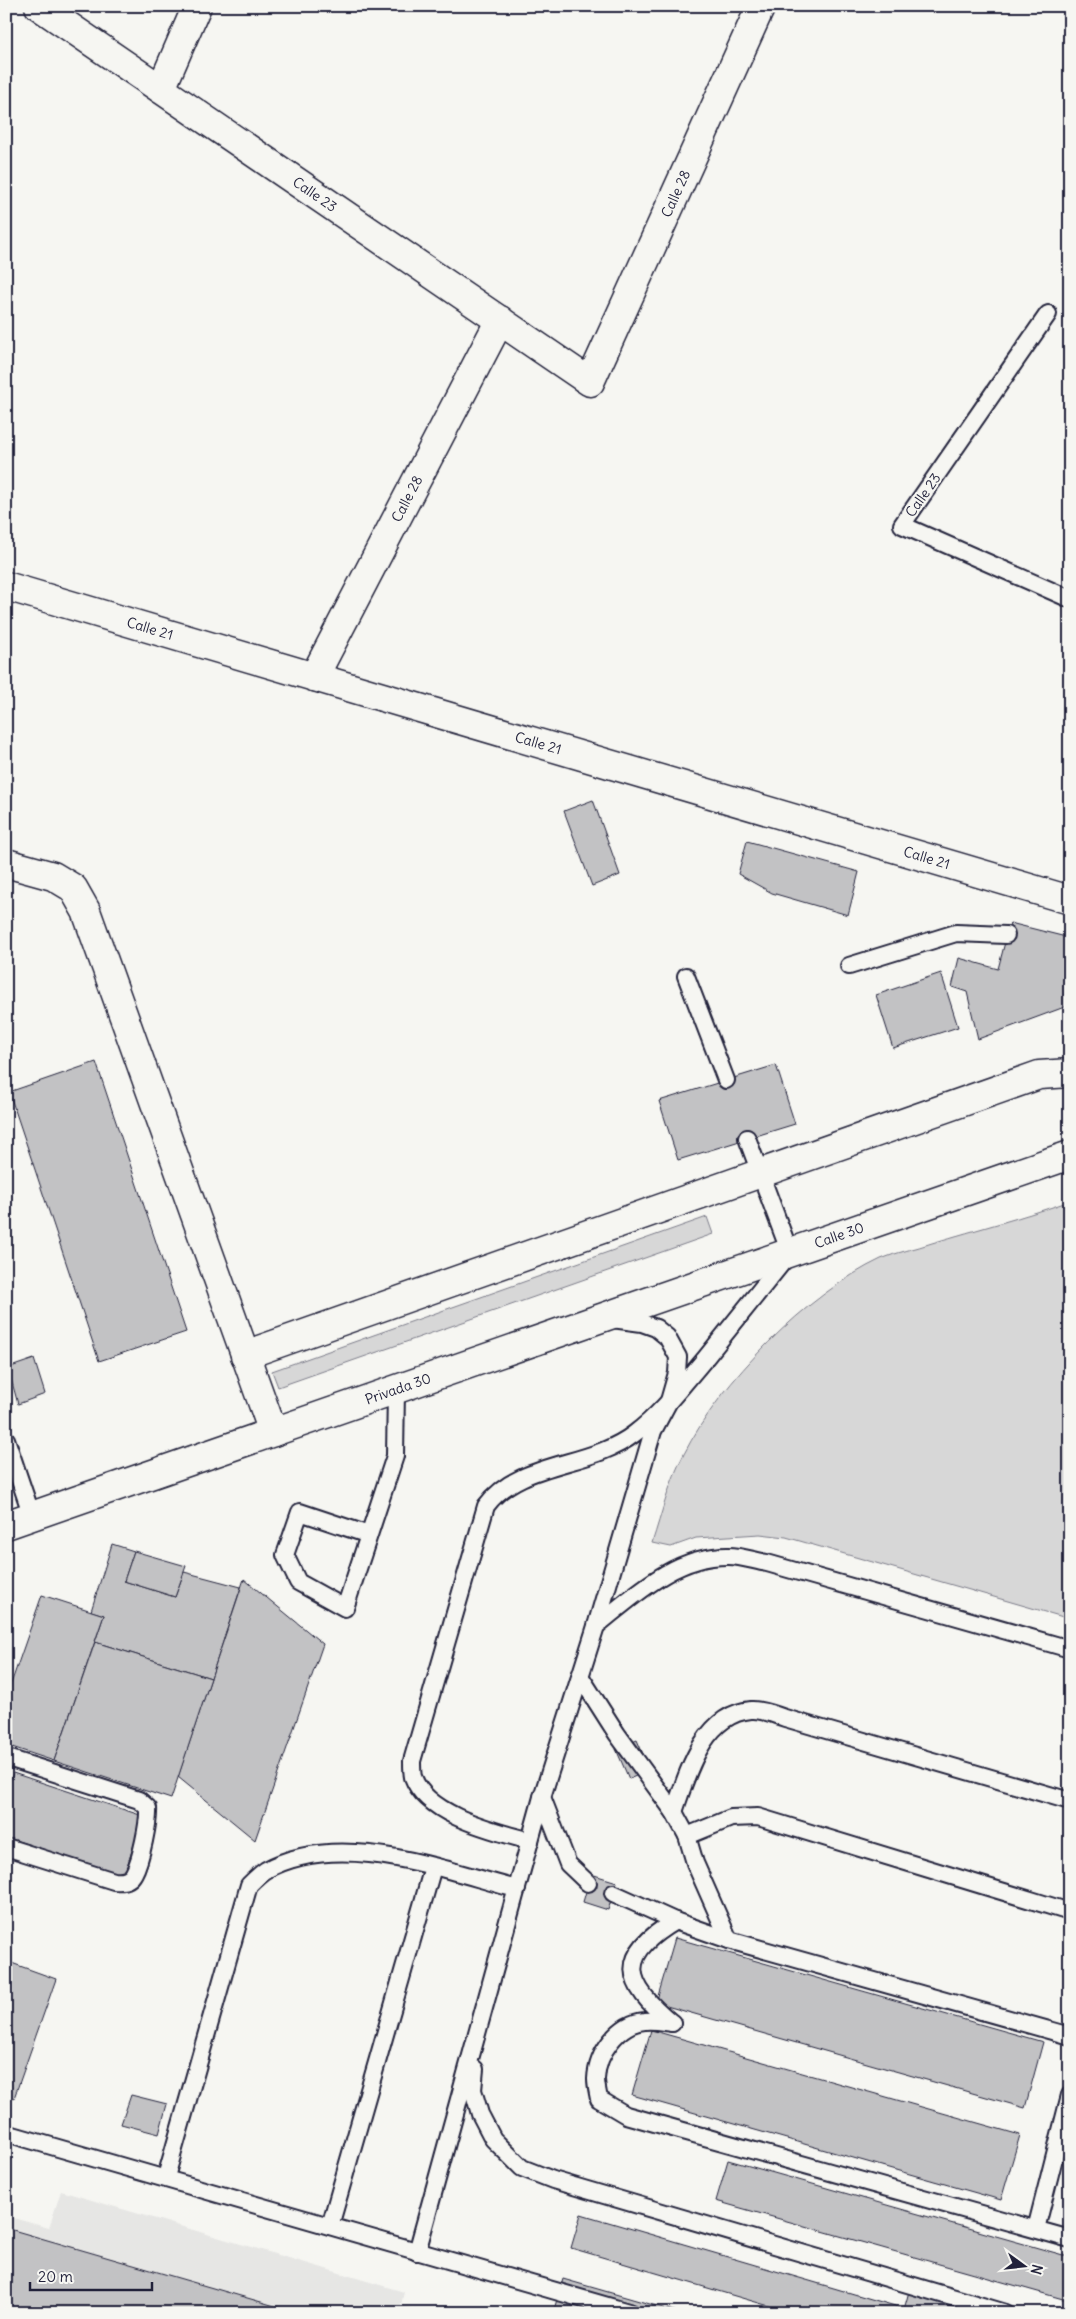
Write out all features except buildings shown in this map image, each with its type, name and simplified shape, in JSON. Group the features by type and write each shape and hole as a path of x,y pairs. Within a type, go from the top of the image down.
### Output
{"street":[{"name":"Calle 23","path":"39,6 590,382"},
{"path":"161,89 196,6"},
{"name":"Calle 28","path":"590,382 761,6"},
{"name":"Calle 28","path":"314,678 500,320"},
{"name":"Calle 21","path":"6,586 1070,900"},
{"path":"6,863 53,876 73,888 86,911 273,1432"},
{"path":"245,1355 1039,1075 1070,1073"},
{"name":"Calle 30","path":"790,1254 1070,1155"},
{"name":"Privada 30","path":"6,1525 790,1254"}],"lane":[{"name":"Calle 23","path":"1048,314 902,525 1070,599"},
{"path":"849,966 956,933 1006,936"},
{"path":"686,976 726,1080"},
{"path":"530,1841 478,1826 453,1816 429,1799 414,1777 412,1761 486,1506 496,1492 515,1481 615,1445 634,1435 669,1402 790,1254 747,1138"},
{"path":"418,2252 542,1797 596,1626 653,1431 669,1402 677,1373 678,1357 667,1337 656,1328 630,1320 614,1319 585,1324"},
{"path":"369,1535 300,1512 285,1555 298,1582 345,1608 395,1456 396,1390"},
{"path":"6,1439 32,1516"},
{"path":"596,1626 650,1584 677,1567 699,1558 730,1555 776,1566 1070,1649"},
{"path":"580,1676 617,1734 674,1812 686,1836 695,1863 729,1940"},
{"path":"674,1812 689,1769 704,1740 725,1719 752,1710 786,1718 1070,1802"},
{"path":"6,1760 11,1759 139,1800 148,1808 149,1820 134,1874 124,1882 114,1881 6,1847"},
{"path":"542,1797 568,1864 588,1884"},
{"path":"686,1836 731,1818 758,1817 1070,1912"},
{"path":"166,2177 249,1885 265,1871 314,1855 348,1852 383,1855 517,1889"},
{"path":"330,2226 433,1868"},
{"path":"613,1893 675,1921 729,1940 1070,2036"},
{"path":"675,1921 652,1934 637,1951 634,1968 636,1984 643,1995 672,2023 645,2021 627,2026 609,2043 600,2060 596,2078 599,2099 626,2115 1070,2239"},
{"path":"480,2022 473,2090 480,2114 492,2139 522,2168 553,2180 1006,2313"},
{"path":"1036,2229 1070,2095"},
{"path":"6,2133 166,2177 632,2313"}],"shaded area":[{"path":"1070,1201 1070,1619 786,1537 760,1534 696,1538 671,1547 652,1543 674,1476 700,1426 743,1369 796,1317 824,1294 853,1274 881,1259"},
{"path":"707,1217 713,1234 278,1387 272,1371"},
{"path":"61,2191 404,2292 401,2305 423,2311 422,2313 6,2313 6,2216 49,2228"}]}
